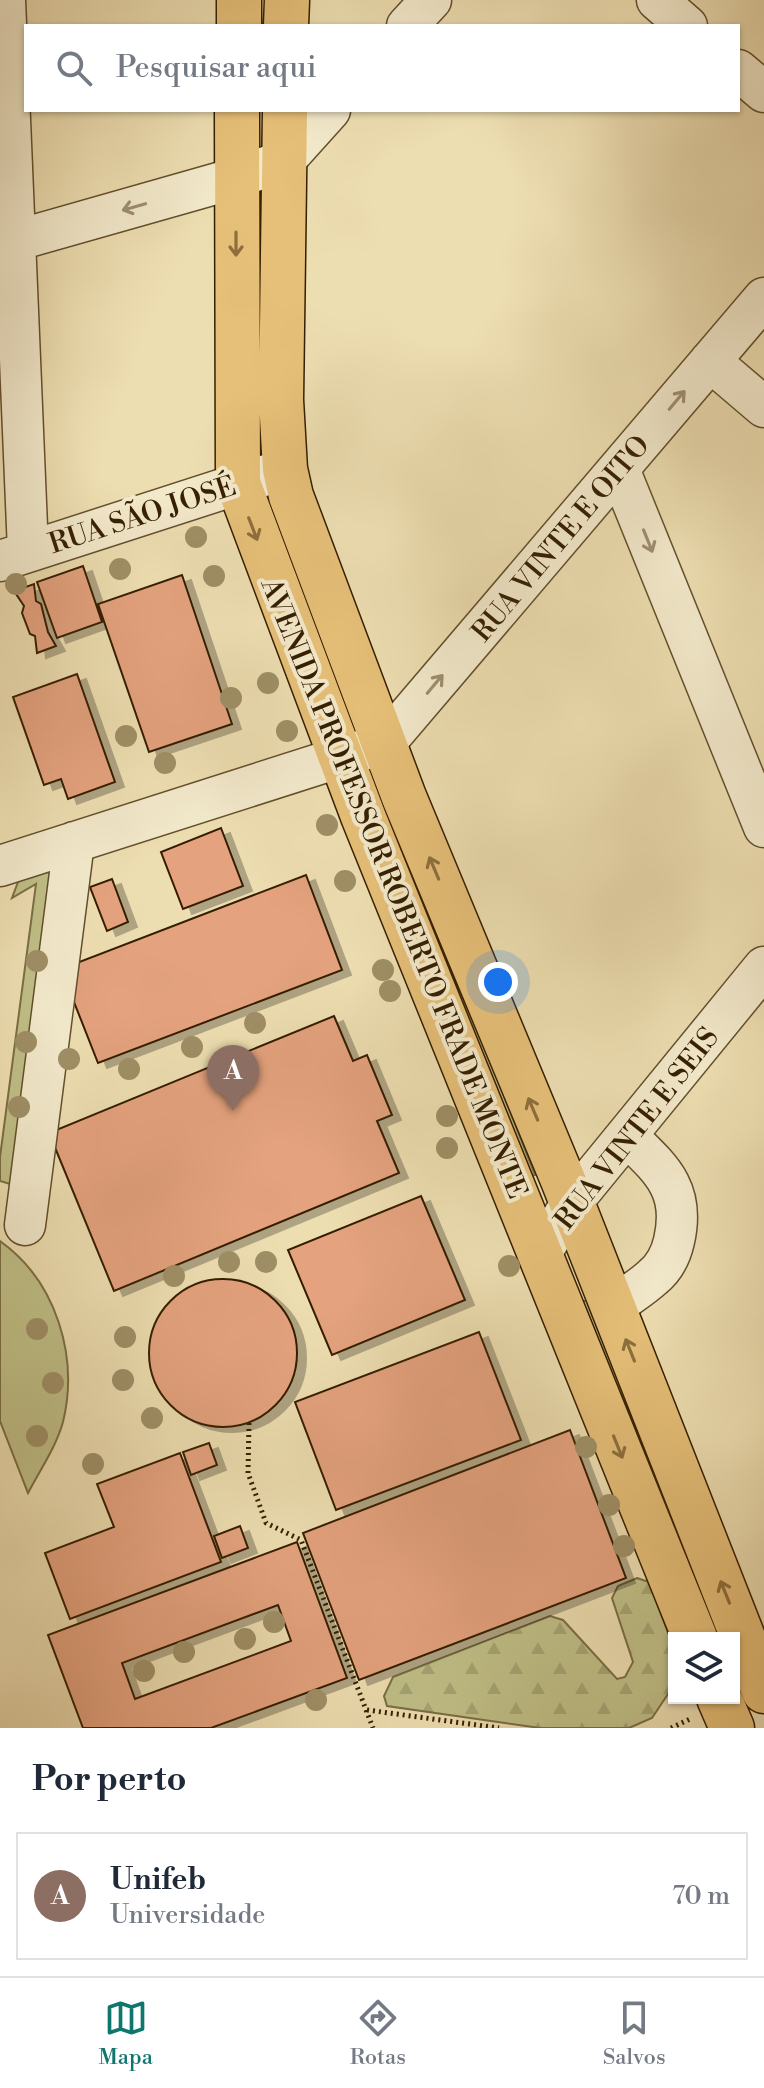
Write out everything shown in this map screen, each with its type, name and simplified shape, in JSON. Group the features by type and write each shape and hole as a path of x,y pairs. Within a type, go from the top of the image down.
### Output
{"main road":[{"path":"239,0 239,24"},
{"path":"286,24 287,0"},
{"name":"AVENIDA PROFESSOR ROBERTO FRADE MONTE","path":"237,112 238,483 341,758 693,1632"},
{"name":"AVENIDA PROFESSOR ROBERTO FRADE MONTE","path":"285,112 281,400 285,469 291,496 385,743 761,1674"},
{"path":"722,1704 732,1728"}],"street":[{"path":"5,0 14,556"},
{"path":"409,24 431,0"},
{"path":"657,0 685,24"},
{"path":"740,72 764,92"},
{"path":"8,242 236,178 285,160 328,112"},
{"name":"RUA VINTE E OITO","path":"385,743 764,298"},
{"path":"710,361 764,407"},
{"name":"RUA SÃO JOSÉ","path":"14,556 285,469"},
{"path":"619,469 764,827"},
{"path":"0,866 385,743"},
{"path":"25,1225 74,842"},
{"name":"RUA VINTE E SEIS","path":"541,1253 572,1202 764,967"},
{"path":"613,1307 654,1277 664,1265 672,1249 678,1216 677,1198 668,1180 627,1136"}],"path":[{"path":"249,1423 251,1486 266,1523 301,1540 373,1728"},
{"path":"366,1710 499,1728"}],"green space":[{"path":"396,822 535,1175 523,1179 384,827"},
{"path":"54,863 20,1187 0,1181 0,1157 36,884 12,898 21,874"},
{"path":"0,1241 36,1277 49,1298 65,1346 68,1372 63,1422 28,1493 0,1421"},
{"path":"590,1299 722,1632 708,1632 578,1303"},
{"path":"637,1578 649,1582 668,1633 668,1694 652,1718 629,1728 540,1728 387,1706 384,1696 393,1677 550,1616 563,1620 617,1679 625,1677 633,1662 612,1598 618,1586"}],"building":[{"path":"83,566 102,622 57,638 37,582"},
{"path":"182,575 232,724 149,752 98,604"},
{"path":"34,584 36,601 41,604 48,632 56,646 37,653 35,636 30,634 22,613 24,606 14,591"},
{"path":"77,674 115,782 68,799 61,779 44,785 13,697"},
{"path":"221,828 243,886 183,909 161,852"},
{"path":"306,875 342,970 98,1063 61,969"},
{"path":"112,879 128,922 107,931 90,887"},
{"path":"334,1016 353,1061 367,1055 392,1115 377,1121 399,1173 114,1291 49,1133"},
{"path":"421,1196 465,1300 332,1355 288,1250"},
{"path":"223,1279 251,1285 275,1301 291,1325 297,1353 291,1381 275,1405 251,1421 223,1427 195,1421 171,1405 155,1381 149,1353 155,1325 171,1301 195,1285"},
{"path":"479,1332 521,1440 336,1510 295,1402"},
{"path":"570,1430 626,1578 359,1680 303,1533"},
{"path":"209,1443 217,1465 191,1475 183,1452"},
{"path":"180,1453 221,1562 70,1619 45,1553 114,1527 97,1484"},
{"path":"240,1526 248,1548 222,1558 214,1536"},
{"path":"297,1542 347,1678 211,1728 83,1728 48,1635","holes":["278,1605 291,1641 135,1699 122,1663"]}],"place":[{"name":"Unifeb","path":"233,1111"}]}
